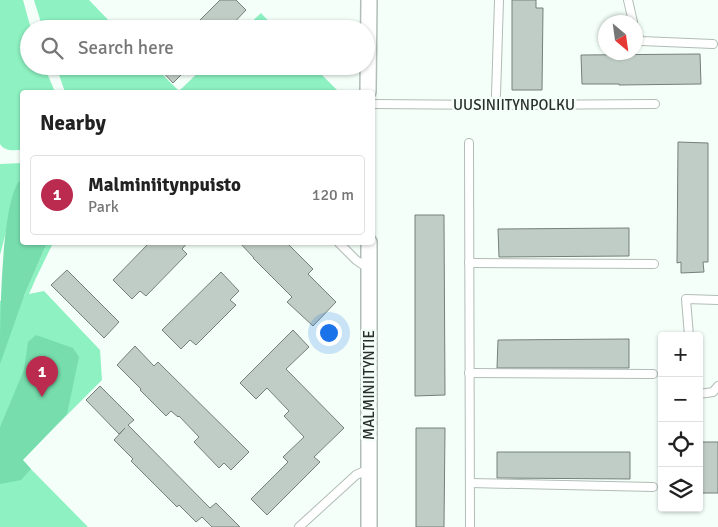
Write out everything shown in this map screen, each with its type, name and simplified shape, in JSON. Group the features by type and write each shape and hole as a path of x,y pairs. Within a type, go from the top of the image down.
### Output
{"street":[{"path":"369,0 369,20"},
{"path":"368,75 368,90"},
{"name":"MALMINIITYNTIE","path":"369,245 369,527"}],"lane":[{"path":"496,95 499,0"},
{"path":"628,0 631,15"},
{"path":"643,41 713,44"},
{"name":"UUSINIITYNPOLKU","path":"375,104 655,104"},
{"path":"469,142 470,527"},
{"path":"341,245 356,260 369,268"},
{"path":"469,263 654,264"},
{"path":"689,332 686,299 718,300"},
{"path":"469,373 653,374"},
{"path":"703,395 713,392 718,386"},
{"path":"300,527 356,475 369,469"},
{"path":"470,483 653,487"}],"green space":[{"path":"0,0 23,0 29,20 20,20 20,75 48,75 54,90 20,90 20,150 7,149 0,144"},
{"path":"34,0 89,0 108,20 40,20"},
{"path":"261,13 268,20 254,20"},
{"path":"59,75 163,75 178,90 64,90"},
{"path":"196,75 322,75 337,90 180,90"},
{"path":"20,163 20,180 0,255 0,164"},
{"path":"20,181 20,245 46,245 24,296 0,364 1,295 5,235 9,209 15,189"},
{"path":"46,245 52,245 29,294 44,291 100,350 102,380 22,460 88,527 0,527 0,301 24,296"},
{"path":"36,335 73,348 79,357 67,414 23,460 31,469 21,480 0,484 0,427 24,370 28,342"}],"building":[{"path":"220,0 236,0 246,10 237,20 200,20"},
{"path":"512,0 536,0 536,8 543,8 542,90 512,90"},
{"path":"643,54 700,54 701,84 582,84 581,55 598,55 598,60 643,60"},
{"path":"165,75 181,75 173,83"},
{"path":"678,142 708,143 708,262 703,262 704,272 681,273 681,262 677,263"},
{"path":"415,215 444,215 445,395 415,396"},
{"path":"629,228 629,256 499,257 498,229"},
{"path":"147,245 185,245 182,249 187,254 146,296 140,291 132,299 113,280"},
{"path":"242,245 289,245 313,269 308,274 336,302 313,326 287,302 292,297"},
{"path":"67,270 119,322 104,338 51,285"},
{"path":"221,272 239,291 230,300 236,305 196,345 190,340 181,349 162,330"},
{"path":"293,330 309,347 286,369 344,428 314,457 320,462 267,515 251,499 288,462 283,457 304,437 284,416 289,411 267,388 256,399 240,383"},
{"path":"629,339 629,368 497,368 498,340"},
{"path":"135,346 154,366 158,362 249,452 231,470 224,463 219,468 194,442 199,437 179,416 171,411 166,416 117,365"},
{"path":"100,386 134,420 128,425 210,508 216,503 240,527 212,527 202,517 196,522 179,505 177,507 131,461 133,459 114,440 125,428 119,434 86,400"},
{"path":"416,428 445,428 444,527 416,527"},
{"path":"703,442 718,442 718,493 703,493"},
{"path":"497,452 630,452 630,479 497,478"}],"place":[{"name":"Malminiitynpuisto","path":"42,397"}]}
